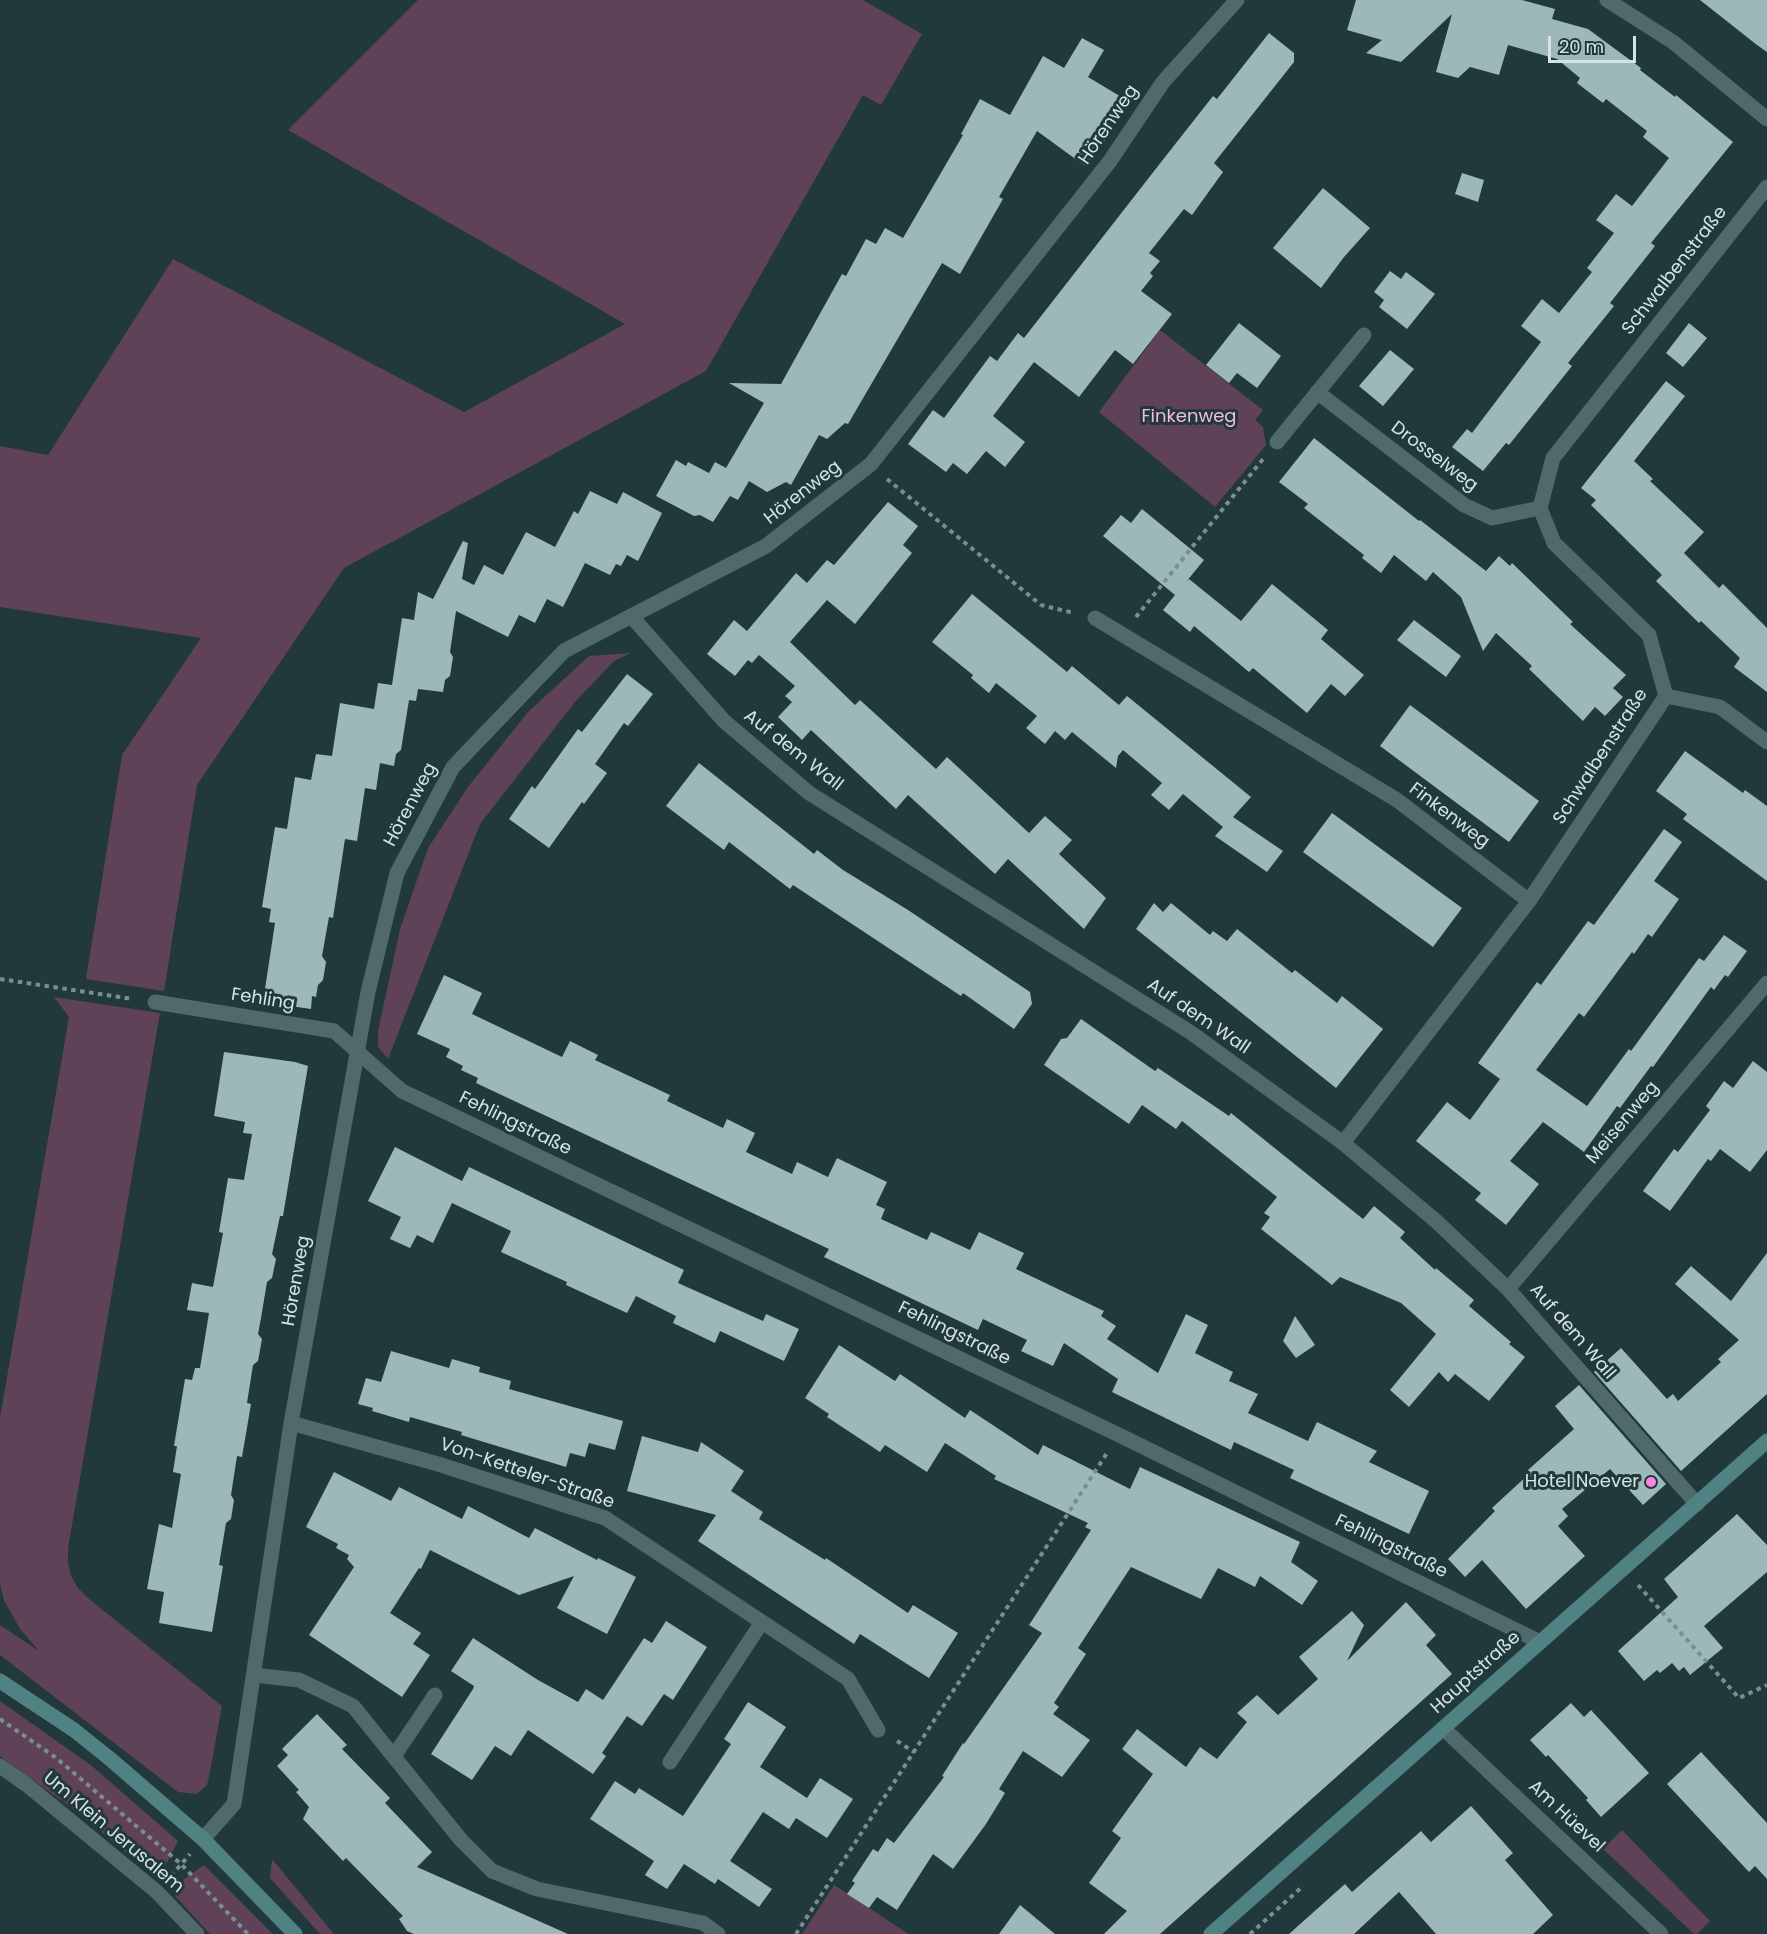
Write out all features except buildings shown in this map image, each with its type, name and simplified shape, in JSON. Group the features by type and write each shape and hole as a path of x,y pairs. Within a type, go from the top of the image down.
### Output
{"street":[{"name":"Hörenweg","path":"203,1839 234,1804 291,1423 368,992 397,873 453,767 564,651 766,546 871,464 1110,161 1163,82 1237,0"},
{"path":"1607,0 1673,42 1767,119"},
{"name":"Schwalbenstraße","path":"1344,1143 1529,901 1666,696 1649,635 1554,543 1540,508 1553,458 1767,187"},
{"path":"1277,442 1364,335"},
{"name":"Drosselweg","path":"1317,392 1464,505 1492,518 1540,508"},
{"name":"Auf dem Wall","path":"632,617 724,721 809,793 1190,1032 1344,1143 1436,1221 1508,1289 1697,1504"},
{"name":"Finkenweg","path":"1095,618 1397,800 1529,901"},
{"path":"1666,696 1720,707 1767,742"},
{"name":"Meisenweg","path":"1508,1289 1767,982"},
{"name":"Fehling","path":"154,1002 334,1031 357,1052"},
{"name":"Fehlingstraße","path":"357,1052 402,1091 1119,1435 1540,1642"},
{"name":"Von-Ketteler-Straße","path":"291,1423 438,1464 605,1518 848,1679 878,1730"},
{"name":"Hauptstraße","path":"1211,1934 1767,1441"},
{"path":"670,1762 762,1622"},
{"path":"254,1675 299,1680 353,1706 461,1840 492,1871 537,1889 703,1923 718,1934"},
{"path":"0,1681 74,1730 109,1758 203,1839 295,1934"},
{"path":"394,1756 435,1695"},
{"name":"Am Hüevel","path":"1444,1729 1661,1934"},
{"name":"Um Klein Jerusalem","path":"0,1766 27,1785 157,1892 197,1934"}],"path":[{"path":"1122,633 1277,442"},
{"path":"871,464 1041,605 1095,618"},
{"path":"0,979 154,1002"},
{"path":"796,1934 1119,1435"},
{"path":"1623,1569 1739,1698 1767,1685"},
{"path":"0,1719 55,1757 181,1864 248,1934"},
{"path":"157,1892 203,1839"}],"green space":[{"path":"418,0 863,0 922,34 881,105 863,95 706,371 344,568 197,785 164,991 86,979 122,755 201,638 0,607 0,446 48,455 173,259 464,412 625,324 288,130"},
{"name":"Finkenweg","path":"1160,330 1263,410 1255,420 1263,427 1266,445 1215,507 1099,412"},
{"path":"631,653 614,661 575,702 480,824 388,1059 378,1047 378,1031 400,929 428,848 468,787 528,712 589,656"},
{"path":"54,997 160,1013 68,1548 68,1562 71,1576 88,1598 222,1706 207,1785 197,1794 178,1792 0,1655 0,1625 39,1651 20,1629 4,1600 0,1584 0,1418 69,1017"},
{"path":"0,1701 92,1766 178,1841 165,1866 138,1863 80,1814 0,1756"},
{"path":"1622,1830 1710,1921 1697,1934 1694,1934 1603,1849"},
{"path":"272,1859 334,1934 320,1934 270,1878"},
{"path":"204,1865 273,1934 210,1934 175,1896 184,1879"},
{"path":"834,1885 907,1933 909,1934 802,1934"}],"place":[{"name":"Hotel Noever","path":"1651,1482"}]}
